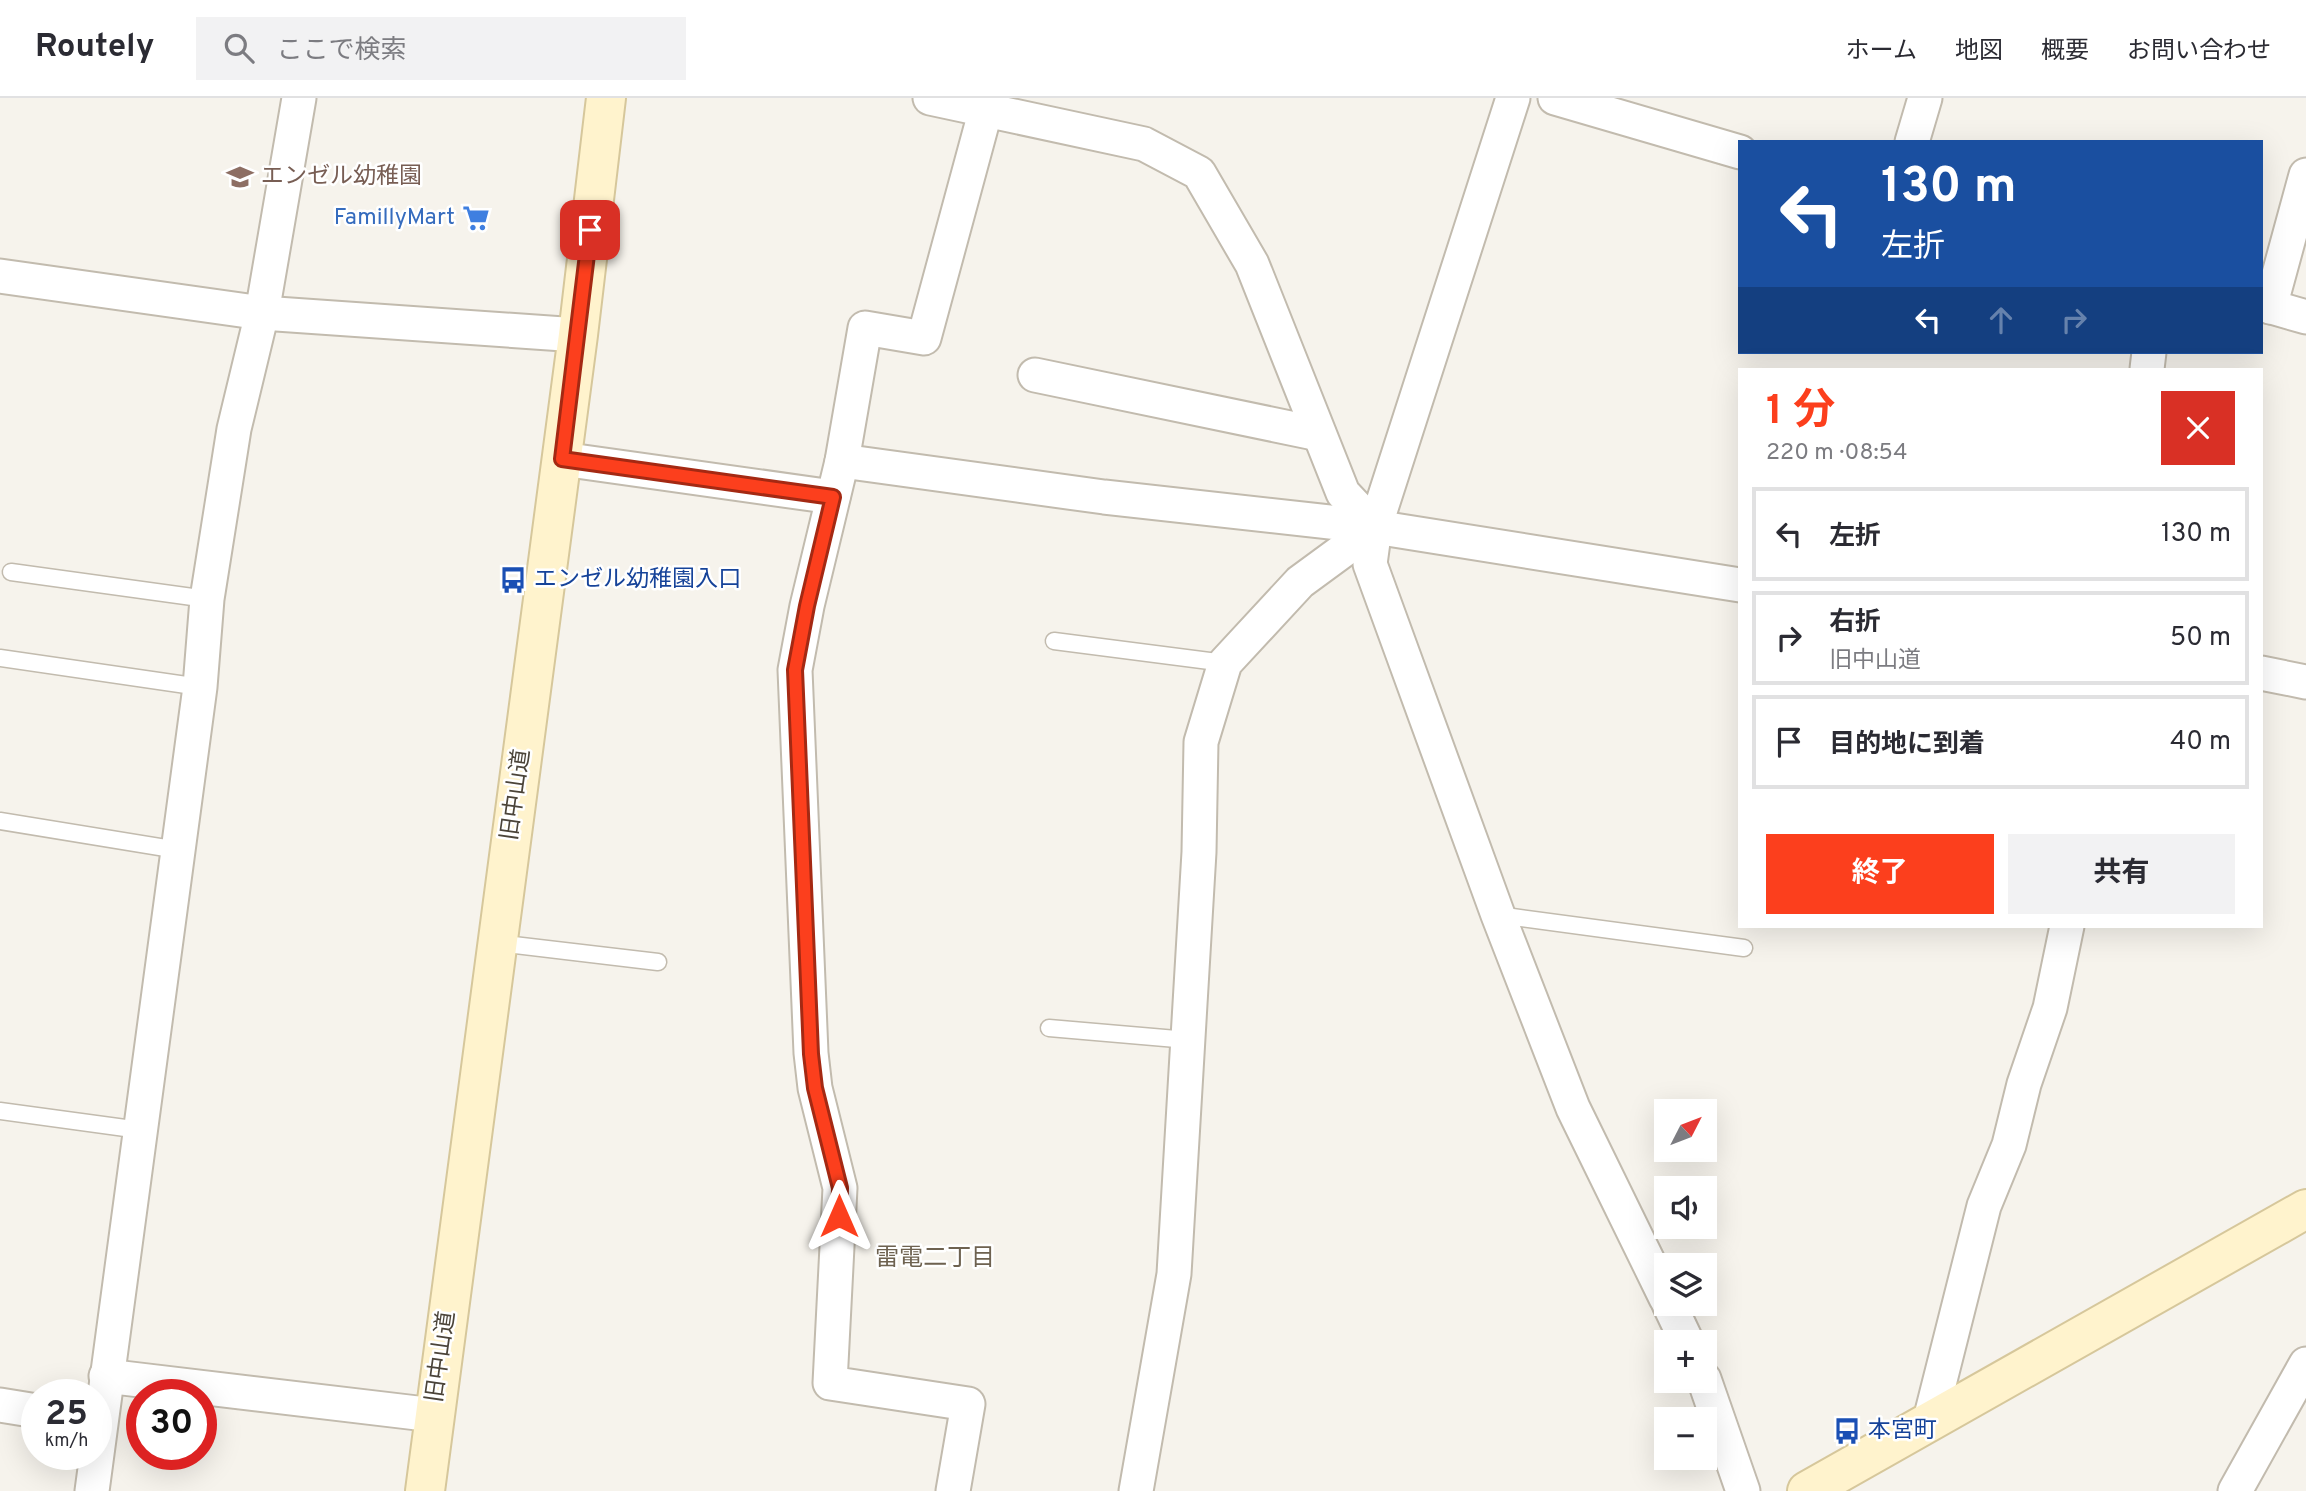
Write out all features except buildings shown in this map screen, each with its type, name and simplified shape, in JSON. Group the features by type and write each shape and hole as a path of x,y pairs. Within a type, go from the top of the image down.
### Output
{"main road":[{"name":"旧中山道","path":"425,1491 562,459 606,98"},
{"path":"1807,1491 2306,1209"}],"street":[{"path":"105,1379 200,687 207,599 234,429 262,313 299,98"},
{"path":"930,98 987,104 1144,144 1199,173 1252,264 1343,494 1375,527"},
{"path":"1513,98 1375,527 1370,564 1498,915 1573,1108 1654,1273"},
{"path":"1555,98 1738,151"},
{"path":"1913,140 1925,98"},
{"path":"953,1491 968,1404 830,1383 840,1188 815,1088 811,1054 795,670 807,606 842,461 864,328 924,338 987,104"},
{"path":"2306,175 2265,305 2306,317"},
{"path":"0,276 262,313 578,335"},
{"path":"1035,375 1319,434"},
{"path":"562,459 833,497"},
{"path":"842,461 1104,497 1375,527 1738,585"},
{"path":"1136,1491 1174,1275 1199,852 1201,742 1225,663 1300,582 1375,527"},
{"path":"2263,673 2305,678"},
{"path":"1930,1420 1984,1206 2009,1145 2024,1084 2050,1008 2067,928"},
{"path":"2235,1491 2306,1364"},
{"path":"106,1376 434,1415"},
{"path":"1709,1393 1743,1491"},
{"path":"0,1405 21,1408"},
{"path":"92,1491 94,1470"}],"lane":[{"path":"11,572 207,599"},
{"path":"1054,640 1225,663"},
{"path":"0,658 200,687"},
{"path":"0,821 178,850"},
{"path":"1498,915 1744,948"},
{"path":"497,943 658,962"},
{"path":"1049,1028 1188,1041"},
{"path":"0,1111 140,1130"}],"place":[{"name":"エンゼル幼稚園","path":"240,177"},
{"name":"FamillyMart","path":"476,218"},
{"name":"エンゼル幼稚園入口","path":"513,580"},
{"name":"本宮町","path":"1847,1431"}],"district":[{"name":"雷電二丁目","path":"935,1259"}],"route":[{"path":"590,230 562,459 833,497 795,670 811,1054 815,1088 840,1188 839,1216"}]}
